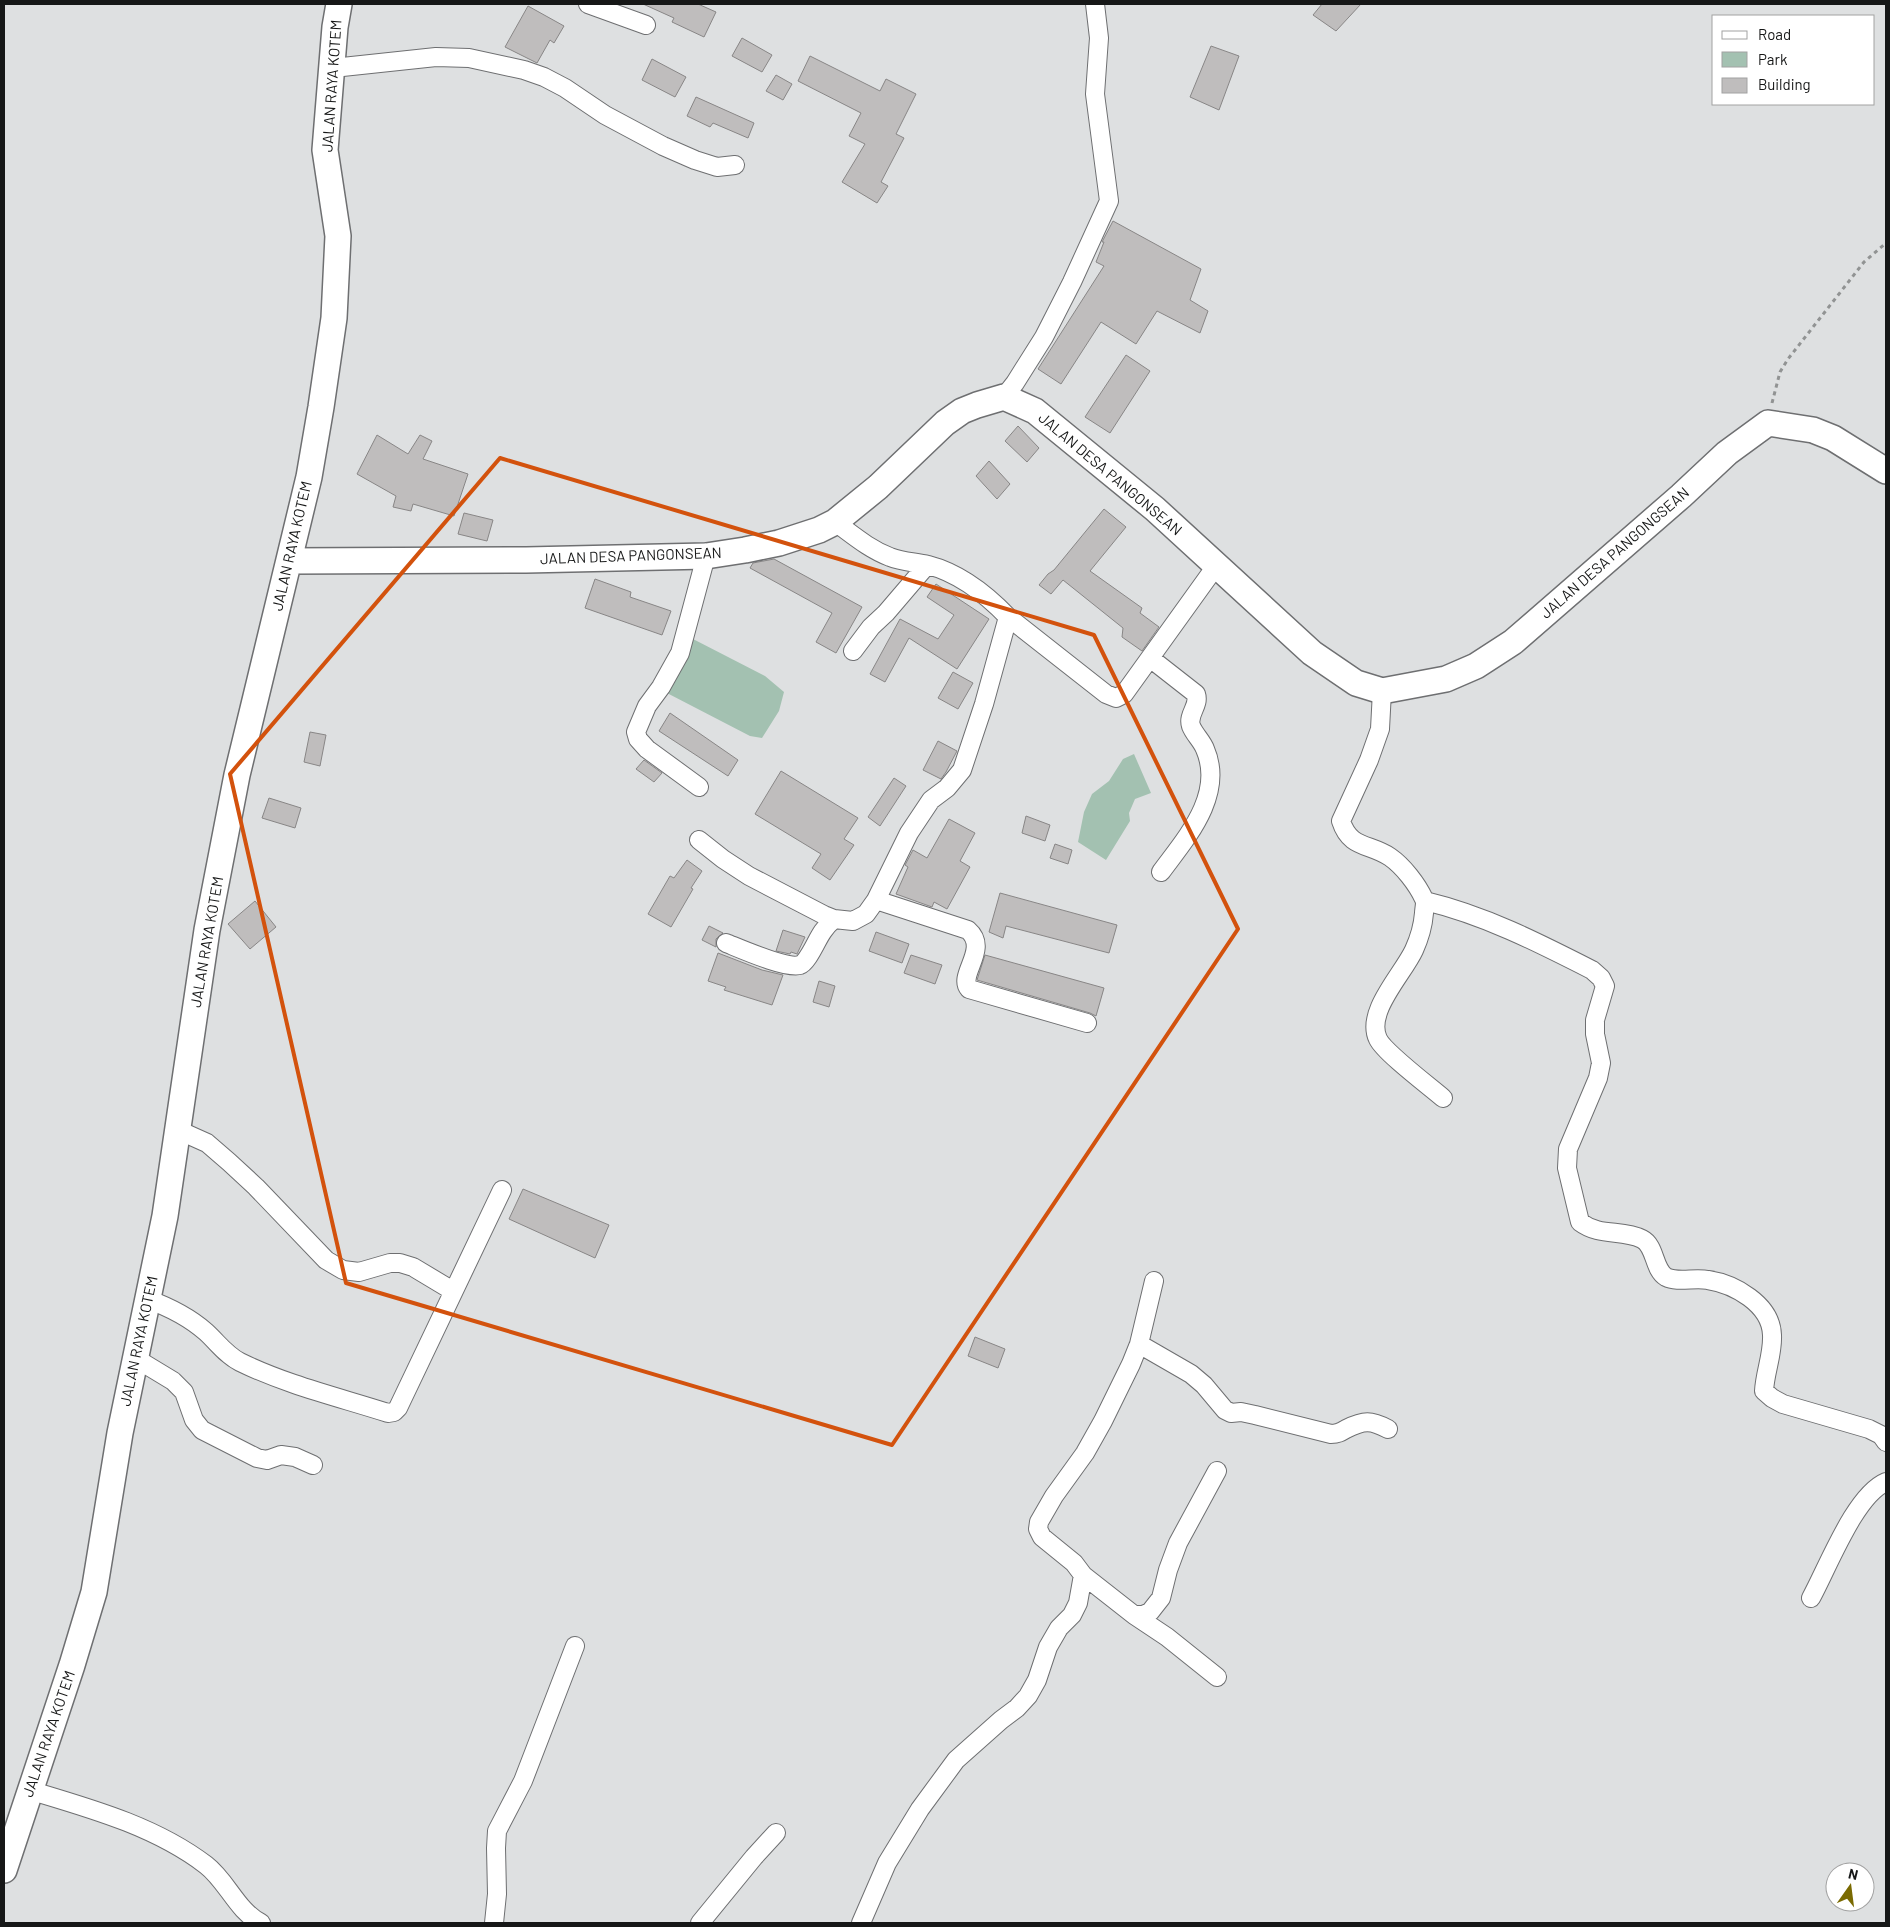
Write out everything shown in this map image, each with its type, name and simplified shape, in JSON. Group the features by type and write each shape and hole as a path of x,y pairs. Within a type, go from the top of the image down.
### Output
{"street":[{"name":"JALAN RAYA KOTEM","path":"4,1870 72,1665 94,1592 120,1433 166,1216 207,930 237,775 310,468 334,318 338,236 326,150 335,27 339,4"},
{"path":"588,4 646,25"},
{"path":"1004,397 1044,337 1072,282 1109,201 1095,94 1099,38 1094,4"},
{"path":"333,68 436,57 469,58 524,70 544,77 565,88 605,115 663,146 717,167 735,166"},
{"name":"JALAN DESA PANGONSEAN","path":"289,561 526,560 706,556 780,542 819,530 835,522 878,487 945,423 962,411 995,398 1004,397 1035,411 1155,509 1312,653 1334,670"},
{"path":"1768,423 1813,430 1833,438 1886,471"},
{"name":"JALAN DESA PANGONGSEAN","path":"1334,670 1356,683 1382,690 1446,679 1476,666 1513,642 1681,496 1727,453 1768,423"},
{"path":"835,522 869,547 891,558 927,565 949,572 969,583 988,597 1008,617 1106,694 1116,698 1124,694 1216,566"},
{"path":"699,787 647,749 638,739 636,732 647,706 661,687 680,653 706,556"},
{"path":"853,650 871,626 886,613 927,565"},
{"path":"699,840 749,876 834,919 853,921 866,914 876,900 909,832 931,800 947,788 962,770 987,695 1008,617"},
{"path":"1150,658 1196,694 1198,703 1190,717 1191,726 1206,750 1211,774 1208,794 1200,818 1161,872"},
{"path":"1382,690 1380,729 1369,760 1341,821 1350,839 1390,857 1399,865 1418,888 1425,901 1423,919 1414,950 1384,1000 1377,1014 1374,1027 1378,1040 1386,1050 1443,1098"},
{"path":"876,900 968,930 974,935 976,948 966,982 969,989 1087,1023"},
{"path":"1425,901 1471,913 1512,930 1592,970 1601,978 1605,986 1596,1020 1595,1034 1600,1063 1598,1078 1568,1149 1568,1168 1580,1222 1598,1232 1628,1235 1643,1239 1651,1249 1662,1272 1667,1277 1675,1279 1706,1279 1724,1283 1750,1297 1768,1318 1772,1333 1764,1391 1783,1404 1869,1429 1880,1435 1886,1442"},
{"path":"726,943 781,963 801,964 808,958 821,932 834,919"},
{"path":"178,1130 207,1143 230,1162 326,1260 342,1270 359,1272 400,1262 413,1267 453,1291"},
{"path":"147,1299 170,1308 193,1321 223,1351 239,1362 296,1385 388,1413 394,1412 398,1408 502,1190"},
{"path":"1154,1281 1139,1344 1103,1421 1085,1454 1054,1496 1038,1522 1038,1529 1042,1537 1074,1563 1083,1576 1217,1677"},
{"path":"1139,1344 1191,1374 1204,1385 1225,1410 1231,1413 1248,1414 1331,1434 1339,1433 1360,1422 1374,1422 1388,1429"},
{"path":"135,1358 173,1381 184,1392 194,1420 202,1430 257,1458 267,1460 280,1455 295,1457 313,1465"},
{"path":"1134,1614 1143,1615 1150,1612 1161,1598 1168,1570 1178,1543 1217,1471"},
{"path":"1811,1598 1864,1501 1879,1485 1886,1482"},
{"path":"861,1923 887,1863 950,1767 974,1743 1017,1708 1028,1696 1037,1680 1048,1647 1059,1628 1072,1614 1078,1603 1083,1576"},
{"path":"494,1923 497,1894 497,1831 523,1781 575,1646"},
{"path":"29,1790 92,1809 132,1825 191,1855 220,1878 252,1918 261,1923"},
{"path":"700,1923 776,1833"}],"path":[{"path":"1768,423 1780,372 1788,359 1864,262 1886,242"}],"highlighted area":[{"path":"500,458 1094,635 1238,929 892,1445 346,1283 230,774"}],"green space":[{"path":"693,639 765,676 784,692 779,711 762,738 750,736 665,692"},
{"path":"1134,754 1151,793 1135,799 1129,813 1130,821 1106,860 1078,842 1084,812 1092,794 1109,781 1123,759"}],"building":[{"path":"643,4 698,4 716,12 704,37 672,22 674,18"},
{"path":"1322,4 1361,4 1336,31 1313,15"},
{"path":"528,6 564,26 554,43 550,40 537,63 505,47"},
{"path":"742,38 772,55 762,72 732,56"},
{"path":"1211,46 1239,56 1219,110 1190,97"},
{"path":"810,56 880,91 886,79 916,94 896,134 904,138 881,182 888,186 877,203 842,182 865,144 849,136 861,113 798,81"},
{"path":"652,59 686,77 675,97 642,80"},
{"path":"776,75 792,84 783,100 766,91"},
{"path":"696,97 754,123 748,138 713,123 710,127 687,116"},
{"path":"1113,221 1201,269 1190,300 1208,311 1200,333 1157,311 1136,344 1101,322 1061,384 1038,369 1104,266 1096,262 1104,242 1102,242"},
{"path":"1126,355 1150,371 1110,433 1085,417"},
{"path":"1018,426 1039,448 1027,462 1005,441"},
{"path":"377,435 408,454 420,435 432,441 423,459 468,474 454,516 413,504 411,511 393,507 396,496 357,474"},
{"path":"989,461 1010,484 997,499 976,476"},
{"path":"1104,509 1126,527 1090,571 1142,608 1140,613 1159,627 1142,651 1122,637 1123,628 1063,580 1051,594 1039,585 1054,570"},
{"path":"464,513 493,520 487,541 458,534"},
{"path":"774,559 862,607 836,653 816,642 832,613 750,568 753,563"},
{"path":"595,579 631,592 630,597 671,611 662,635 585,608"},
{"path":"936,584 989,619 957,669 909,638 885,682 870,674 900,619 938,639 954,615 927,597"},
{"path":"953,672 973,683 958,709 938,698"},
{"path":"670,713 738,760 728,776 659,731"},
{"path":"310,732 326,735 320,766 304,762"},
{"path":"938,741 957,751 941,779 923,770"},
{"path":"644,760 662,773 654,782 636,769"},
{"path":"781,771 858,818 844,839 854,845 830,880 812,868 821,854 755,814"},
{"path":"894,778 906,786 880,826 868,817"},
{"path":"269,798 301,808 295,828 262,818"},
{"path":"1026,816 1050,825 1045,841 1022,833"},
{"path":"949,819 975,833 960,861 970,867 947,909 934,902 932,907 896,894 908,867 905,865 913,850 927,858"},
{"path":"1055,844 1072,850 1068,864 1050,858"},
{"path":"687,860 702,871 671,927 648,914 670,876 674,878"},
{"path":"1000,893 1117,925 1109,953 1006,926 1003,938 989,932"},
{"path":"255,901 276,927 250,949 228,924"},
{"path":"709,926 723,933 716,939 716,947 702,940"},
{"path":"783,930 805,937 797,954 776,951"},
{"path":"876,932 909,944 902,963 869,951"},
{"path":"718,953 762,970 783,975 772,1005 724,990 726,987 708,981"},
{"path":"911,955 942,965 935,984 904,973"},
{"path":"985,955 1104,988 1096,1016 977,980"},
{"path":"819,981 835,986 829,1007 813,1002"},
{"path":"523,1189 609,1225 595,1258 509,1219"},
{"path":"975,1337 1005,1349 998,1368 968,1356"}]}
